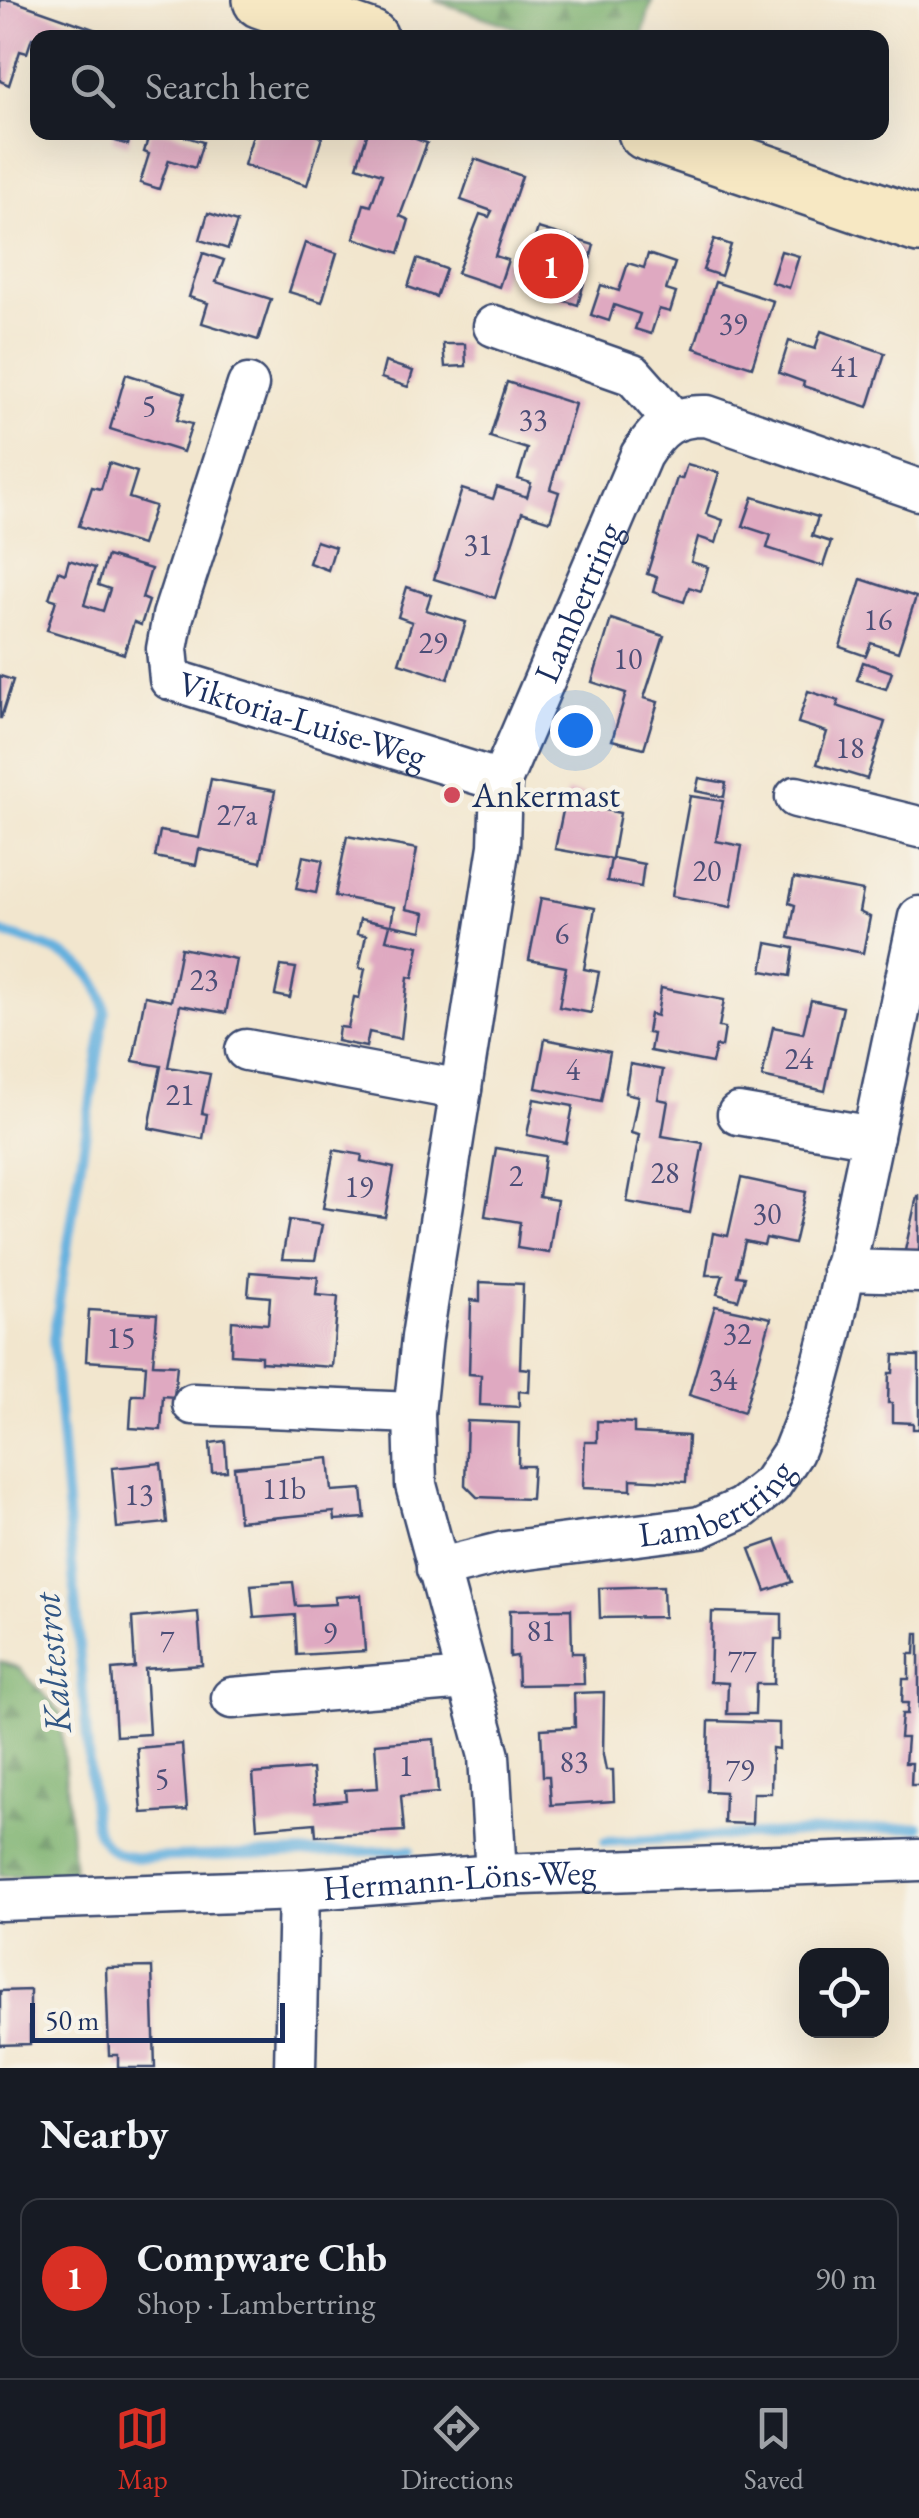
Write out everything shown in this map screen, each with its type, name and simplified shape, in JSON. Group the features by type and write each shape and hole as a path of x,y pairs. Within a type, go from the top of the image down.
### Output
{"main road":[{"path":"262,0 347,30"},
{"path":"669,140 919,225"}],"street":[{"path":"494,326 633,374 672,419 707,416 919,490"},
{"name":"Viktoria-Luise-Weg","path":"248,385 173,616 166,649 170,679 501,780"},
{"name":"Lambertring","path":"496,1875 489,1756 416,1485 414,1414 422,1337 499,846 501,780 641,455 656,432 672,419"},
{"path":"796,796 919,826"},
{"name":"Lambertring","path":"437,1569 505,1552 700,1527 742,1508 771,1486 793,1452 812,1404 918,929"},
{"path":"246,1050 461,1090"},
{"path":"738,1114 873,1137"},
{"path":"843,1270 919,1272"},
{"path":"193,1404 414,1414"},
{"path":"232,1698 467,1679"},
{"name":"Hermann-Löns-Weg","path":"0,1900 299,1890 496,1875 919,1860"},
{"path":"295,2068 299,1890"}],"green space":[{"path":"434,0 652,0 644,30 522,30"},
{"path":"0,1661 19,1668 60,1712 74,1874 0,1876"}],"building":[{"path":"0,0 11,0 96,30 30,30 27,53 20,51 9,85 0,81"},
{"path":"148,140 203,142 195,168 169,160 159,189 140,183 149,154 144,152"},
{"path":"252,140 321,140 307,185 244,165"},
{"path":"365,140 427,143 400,216 409,220 399,253 354,238 364,204 371,206 382,174 357,166"},
{"path":"475,159 522,176 495,256 508,260 499,287 457,273 480,214 489,217 492,211 461,200"},
{"path":"208,213 237,222 228,249 200,240"},
{"path":"538,228 594,245 578,305 555,298 559,283 524,272"},
{"path":"714,239 731,245 721,276 703,270"},
{"path":"305,243 337,253 322,302 289,292"},
{"path":"781,251 799,256 789,288 771,282"},
{"path":"203,253 224,260 216,282 271,299 258,340 202,323 208,303 189,297"},
{"path":"648,254 675,263 666,290 676,293 670,312 659,309 651,334 635,329 640,314 614,305 609,321 591,315 601,285 619,291 628,263 644,268"},
{"path":"417,259 446,269 436,297 408,287"},
{"path":"715,282 773,301 752,367 694,348"},
{"path":"821,331 885,353 868,407 803,386 804,382 779,373 789,341 815,349"},
{"path":"443,344 465,344 466,366 445,367"},
{"path":"385,362 413,371 408,387 381,378"},
{"path":"126,374 185,393 177,420 192,424 183,452 110,429"},
{"path":"507,382 575,404 550,489 559,492 550,521 522,512 495,598 434,579 462,489 493,499 497,487 527,497 531,483 518,479 527,449 490,437"},
{"path":"109,463 137,472 129,498 155,506 142,545 79,526 92,487 101,489"},
{"path":"687,464 719,473 706,514 723,520 716,543 698,537 691,562 708,567 701,591 689,587 684,602 653,592 657,577 647,574 677,478 682,479"},
{"path":"753,497 818,517 812,536 831,542 823,566 767,548 771,535 743,526"},
{"path":"316,541 335,547 328,570 309,563"},
{"path":"107,556 151,569 142,598 149,601 141,625 134,622 124,654 47,630 56,600 49,598 58,571 65,574 69,560 95,568 84,605 103,611 110,589 98,585"},
{"path":"861,579 916,597 898,652 871,643 866,656 840,647"},
{"path":"407,587 431,595 426,610 466,622 448,679 399,663 412,622 398,617"},
{"path":"611,619 664,636 644,698 658,702 644,748 612,740 626,693 592,682"},
{"path":"863,662 892,672 886,689 857,680"},
{"path":"0,676 13,680 1,718 0,718"},
{"path":"808,691 839,701 837,706 885,722 867,779 817,764 827,732 798,723"},
{"path":"699,778 726,783 724,797 696,791"},
{"path":"211,779 275,791 261,862 199,849 196,865 155,857 160,831 199,838"},
{"path":"567,792 598,797 596,808 620,813 612,858 644,864 641,887 607,881 611,859 555,849"},
{"path":"690,796 723,801 716,841 742,846 731,907 672,896"},
{"path":"347,836 417,849 406,909 425,913 422,931 391,925 394,907 335,896"},
{"path":"303,856 323,860 316,893 296,889"},
{"path":"794,878 863,891 859,912 870,917 863,953 789,938 795,905 789,903"},
{"path":"541,898 595,908 584,969 599,972 591,1013 559,1007 566,967 529,960"},
{"path":"360,919 390,925 386,940 419,946 413,978 408,977 401,1039 369,1032 366,1047 337,1041 339,1027 348,1028 365,969 359,968 366,935 357,934"},
{"path":"767,943 794,948 790,976 762,971"},
{"path":"181,948 236,959 226,1013 180,1005 168,1067 210,1074 202,1113 207,1114 203,1139 149,1128 161,1066 133,1061 145,996 171,1001"},
{"path":"281,966 296,968 290,998 275,995"},
{"path":"661,988 724,1000 719,1027 725,1028 722,1047 716,1046 712,1063 650,1051 650,1014 657,1016"},
{"path":"811,1000 843,1007 825,1091 762,1077 773,1027 803,1033"},
{"path":"545,1039 610,1052 601,1101 536,1088"},
{"path":"630,1064 663,1070 658,1099 668,1101 662,1136 703,1143 690,1213 627,1202 639,1135 631,1133 638,1096 625,1093"},
{"path":"534,1099 573,1106 566,1143 527,1135"},
{"path":"496,1148 545,1156 539,1197 557,1200 549,1253 517,1248 520,1222 485,1216"},
{"path":"334,1150 362,1155 361,1161 394,1168 385,1217 323,1208"},
{"path":"741,1178 806,1192 794,1244 766,1238 764,1245 745,1241 737,1276 745,1277 738,1300 717,1294 723,1275 706,1275 713,1233 728,1236"},
{"path":"919,1196 919,1258 904,1255"},
{"path":"289,1220 322,1225 315,1260 282,1259"},
{"path":"250,1272 318,1277 316,1295 338,1297 332,1367 261,1362 261,1356 231,1354 232,1321 268,1324 270,1297 248,1295"},
{"path":"480,1282 523,1284 520,1368 530,1369 529,1392 519,1391 519,1407 480,1405 481,1375 469,1374 471,1300 480,1301"},
{"path":"715,1306 771,1318 744,1412 689,1395"},
{"path":"89,1310 157,1314 153,1364 177,1365 174,1397 163,1396 161,1430 130,1428 132,1395 144,1395 146,1365 86,1361"},
{"path":"894,1355 919,1356 919,1429 913,1429 913,1423 892,1422 892,1403 888,1403"},
{"path":"467,1421 519,1423 518,1466 533,1466 531,1499 477,1497 465,1485"},
{"path":"597,1421 634,1423 634,1433 688,1436 686,1482 631,1479 631,1490 583,1488 585,1442 597,1442"},
{"path":"225,1441 227,1471 212,1472 210,1443"},
{"path":"329,1458 332,1491 362,1489 365,1518 335,1520 334,1512 239,1521 234,1467"},
{"path":"161,1463 167,1523 117,1528 112,1468"},
{"path":"776,1540 792,1582 766,1591 750,1549"},
{"path":"293,1582 296,1606 336,1604 335,1597 361,1595 365,1651 297,1655 295,1615 254,1618 251,1585"},
{"path":"663,1586 664,1617 600,1618 599,1588"},
{"path":"571,1609 572,1653 583,1653 584,1684 518,1685 517,1656 510,1657 510,1610"},
{"path":"198,1612 202,1665 145,1669 149,1734 116,1736 112,1670 135,1668 132,1618"},
{"path":"712,1612 782,1614 782,1639 775,1639 774,1684 756,1684 755,1714 727,1714 728,1683 710,1682"},
{"path":"916,1633 919,1785 911,1785 912,1763 905,1763 907,1738 900,1738 902,1714 907,1714 908,1703 902,1703 903,1679 909,1679 909,1654 915,1654"},
{"path":"604,1692 603,1755 606,1770 613,1770 614,1801 551,1805 549,1776 543,1776 541,1729 575,1727 574,1693"},
{"path":"709,1721 779,1723 779,1749 772,1748 771,1793 753,1793 752,1824 724,1823 725,1792 707,1791"},
{"path":"434,1739 438,1793 401,1796 404,1831 316,1836 315,1823 257,1828 253,1774 312,1769 315,1803 346,1800 345,1790 378,1788 375,1744"},
{"path":"182,1744 187,1810 142,1813 137,1748"},
{"path":"152,1967 155,2068 118,2068 118,2055 109,2055 106,1968"},
{"path":"30,1990 30,2044 0,2045 0,1991"}],"waterway":[{"name":"Kaltestrot","path":"0,932 51,949 81,966 101,992 105,1011 53,1338 97,1831 110,1849 140,1858 410,1850"},
{"name":"Kaltestrot","path":"605,1842 919,1827"}],"place":[{"name":"Compware Chb","path":"551,266"},
{"name":"Ankermast","path":"452,795"}]}
